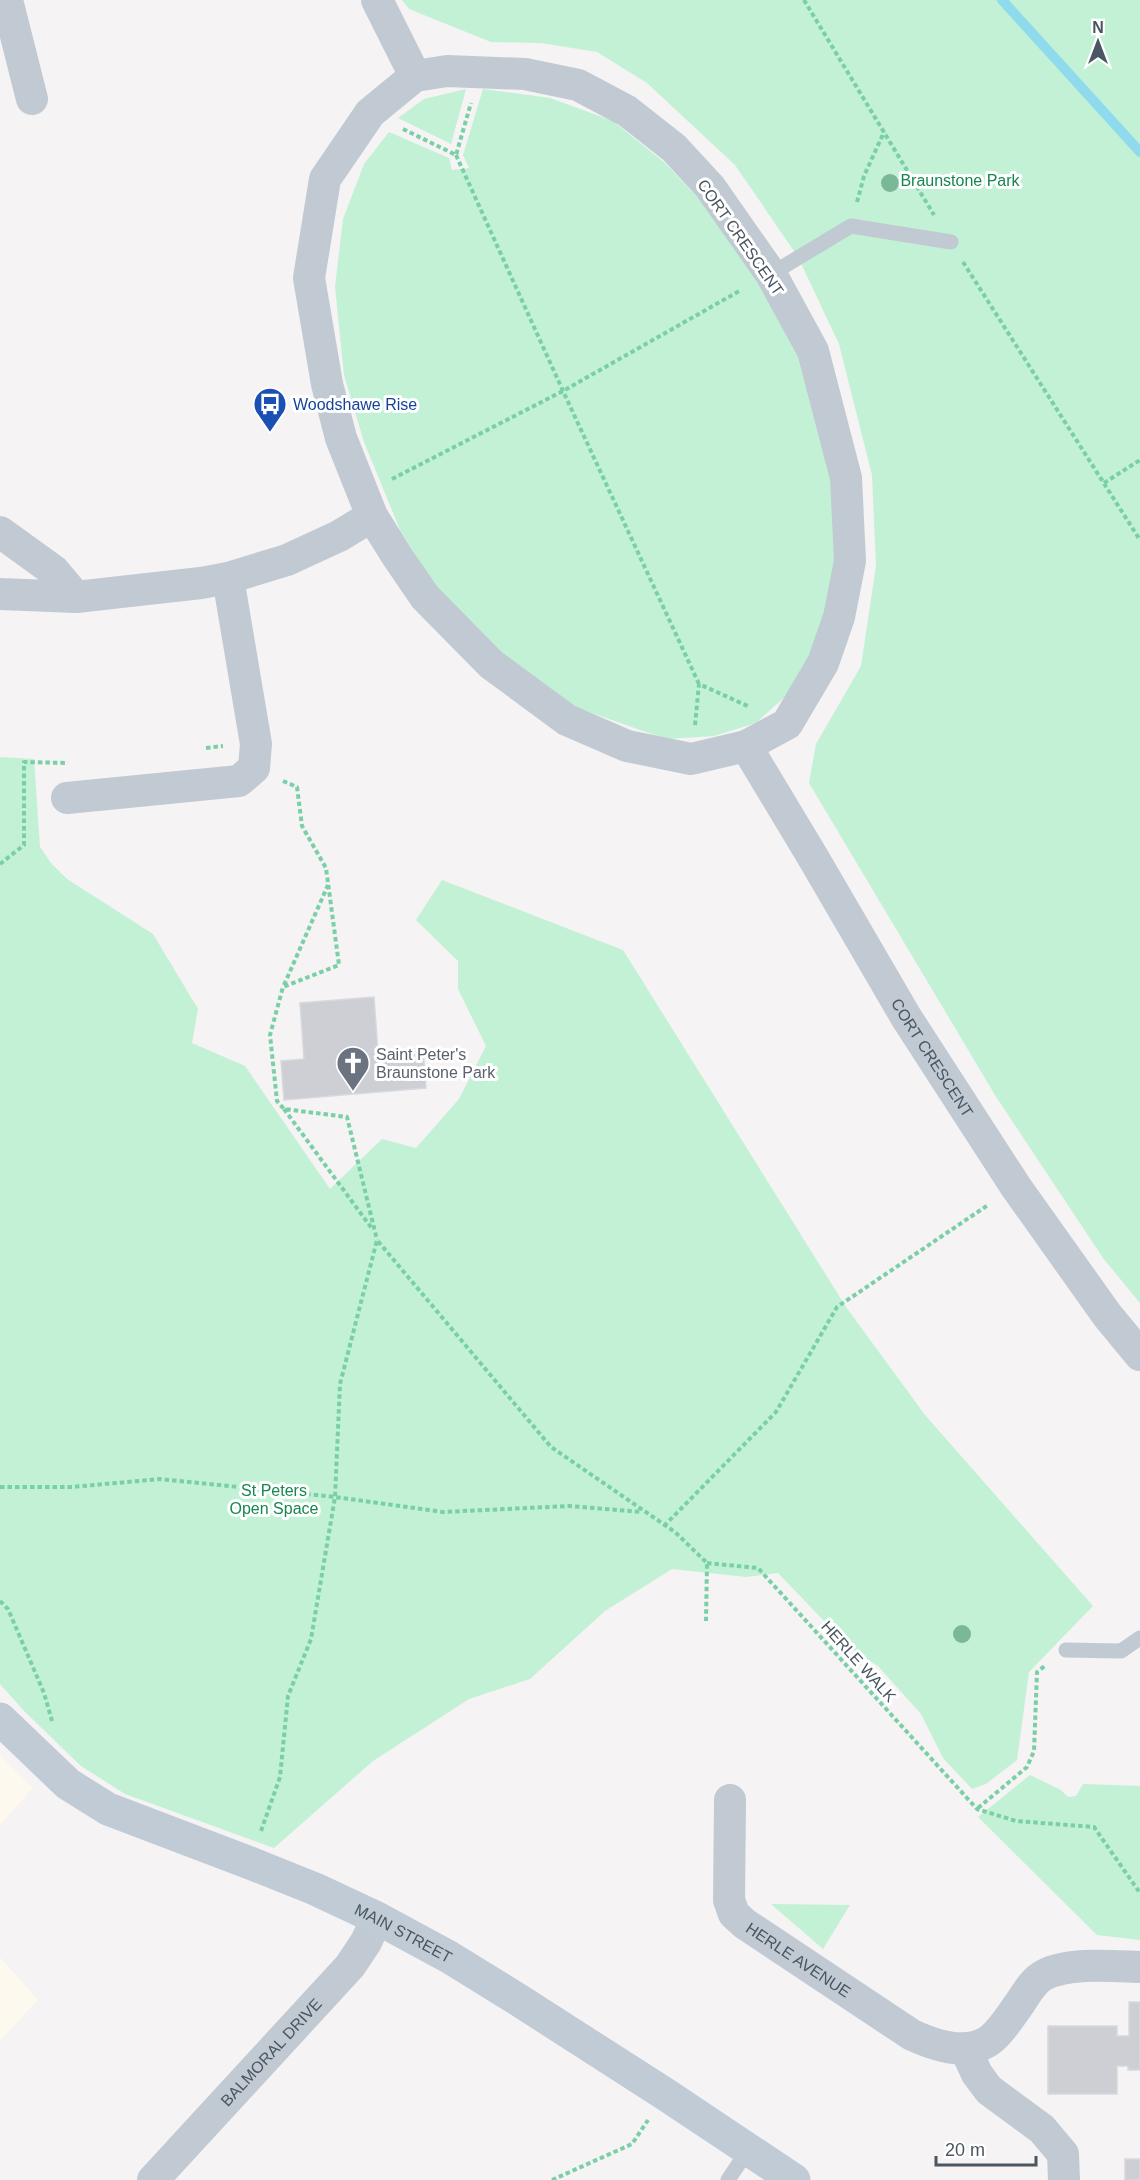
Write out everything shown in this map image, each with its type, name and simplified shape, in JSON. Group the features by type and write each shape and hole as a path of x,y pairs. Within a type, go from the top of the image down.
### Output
{"street":[{"path":"7,0 32,99"},
{"path":"377,0 415,76 370,113 325,179 309,278 341,438 368,504 396,556 425,597 491,664 567,720 627,746 691,759 746,746 787,724"},
{"name":"CORT CRESCENT","path":"415,76 447,71 525,74 578,85 627,111 674,148 710,187 771,274 813,351 846,478 849,521 850,561 839,617 823,663 787,724"},
{"path":"0,594 76,597 228,578 287,560 339,536 368,504"},
{"path":"0,532 54,572 76,597"},
{"path":"67,798 239,781 254,768 256,744 228,578"},
{"name":"CORT CRESCENT","path":"746,746 906,1017 1016,1186 1107,1315 1140,1355"},
{"name":"MAIN STREET","path":"0,1719 68,1784 108,1809 315,1889 377,1918 449,1957 665,2094 794,2180"},
{"name":"HERLE AVENUE","path":"730,1800 729,1900 735,1914 745,1924 912,2035 940,2047 965,2048 988,2042 1027,1992 1043,1976 1077,1966 1140,1967"},
{"name":"BALMORAL DRIVE","path":"153,2180 350,1966 366,1942 377,1918"},
{"path":"965,2048 977,2074 989,2090 1042,2128 1063,2154 1064,2180"}],"lane":[{"path":"771,274 851,226 951,242"},
{"path":"1066,1650 1121,1651 1140,1638"},
{"path":"728,2180 748,2150"}],"path":[{"path":"804,0 951,242 1140,540"},
{"path":"456,155 480,71"},
{"path":"370,113 456,155 699,684 691,759"},
{"path":"851,226 864,176 884,132"},
{"path":"368,504 771,274"},
{"path":"1104,483 1140,460"},
{"path":"699,684 787,724"},
{"path":"204,749 227,745"},
{"path":"0,864 24,845 24,762 78,763"},
{"path":"254,768 297,787 302,826 326,868 339,965 283,987"},
{"path":"328,884 283,987 270,1035 277,1101 375,1233"},
{"path":"284,1109 347,1117 377,1240 551,1447 663,1526 675,1532 707,1563 706,1621"},
{"path":"663,1526 776,1412 837,1307 1016,1186"},
{"path":"250,1863 280,1777 288,1696 311,1639 335,1497 340,1384 377,1240"},
{"path":"0,1487 72,1487 160,1479 335,1497 443,1512 569,1506 643,1512"},
{"name":"HERLE WALK","path":"707,1563 758,1568 977,1809"},
{"path":"0,1601 8,1609 44,1693 53,1727"},
{"path":"977,1809 1027,1767 1034,1751 1037,1672 1066,1650"},
{"path":"977,1809 1016,1821 1094,1827 1140,1893"},
{"path":"552,2180 633,2144 665,2094"}],"shaded area":[{"path":"0,1755 33,1788 0,1825"},
{"path":"0,1957 38,2000 0,2041"}],"green space":[{"name":"Braunstone Park","path":"402,0 1140,0 1140,1303 1103,1258 995,1095 809,783 816,744 861,666 876,566 872,475 839,344 798,257 735,165 647,83 597,52 541,43 491,42 409,9"},
{"path":"466,89 451,144 398,118 424,99"},
{"path":"483,89 550,98 613,121 665,163 704,204 767,294 800,355 837,507 834,591 817,653 787,695 756,723 714,736 666,739 569,705 498,656 436,587 400,530 364,442 344,375 335,287 343,219 364,164 389,132 449,158 452,170 469,168 463,155"},
{"name":"St Peters Open Space","path":"0,757 34,759 40,847 51,863 67,879 153,934 198,1009 192,1043 245,1066 330,1189 382,1139 416,1148 459,1099 486,1046 458,989 458,961 416,920 442,880 623,950 846,1307 925,1415 1093,1606 1029,1672 1017,1760 986,1784 972,1789 943,1758 921,1714 878,1666 852,1650 778,1573 746,1577 672,1569 605,1611 530,1679 469,1699 373,1761 274,1848 125,1794 81,1766 24,1711 0,1684"},
{"path":"1030,1775 1061,1790 1068,1797 1076,1796 1083,1784 1140,1786 1140,1940 1097,1935 978,1817"},
{"path":"771,1904 850,1905 823,1949"}],"building":[{"path":"374,997 378,1052 423,1048 426,1088 284,1100 281,1061 304,1059 300,1003"},
{"path":"1129,2002 1140,2002 1140,2070 1128,2070 1128,2066 1117,2066 1117,2094 1048,2094 1048,2026 1117,2026 1117,2036 1129,2036"},
{"path":"1125,2159 1140,2159 1140,2180 1125,2180"}],"waterway":[{"path":"1002,0 1140,152"}],"place":[{"name":"Woodshawe Rise","path":"270,433"},
{"name":"Saint Peter's Braunstone Park","path":"353,1092"}]}
